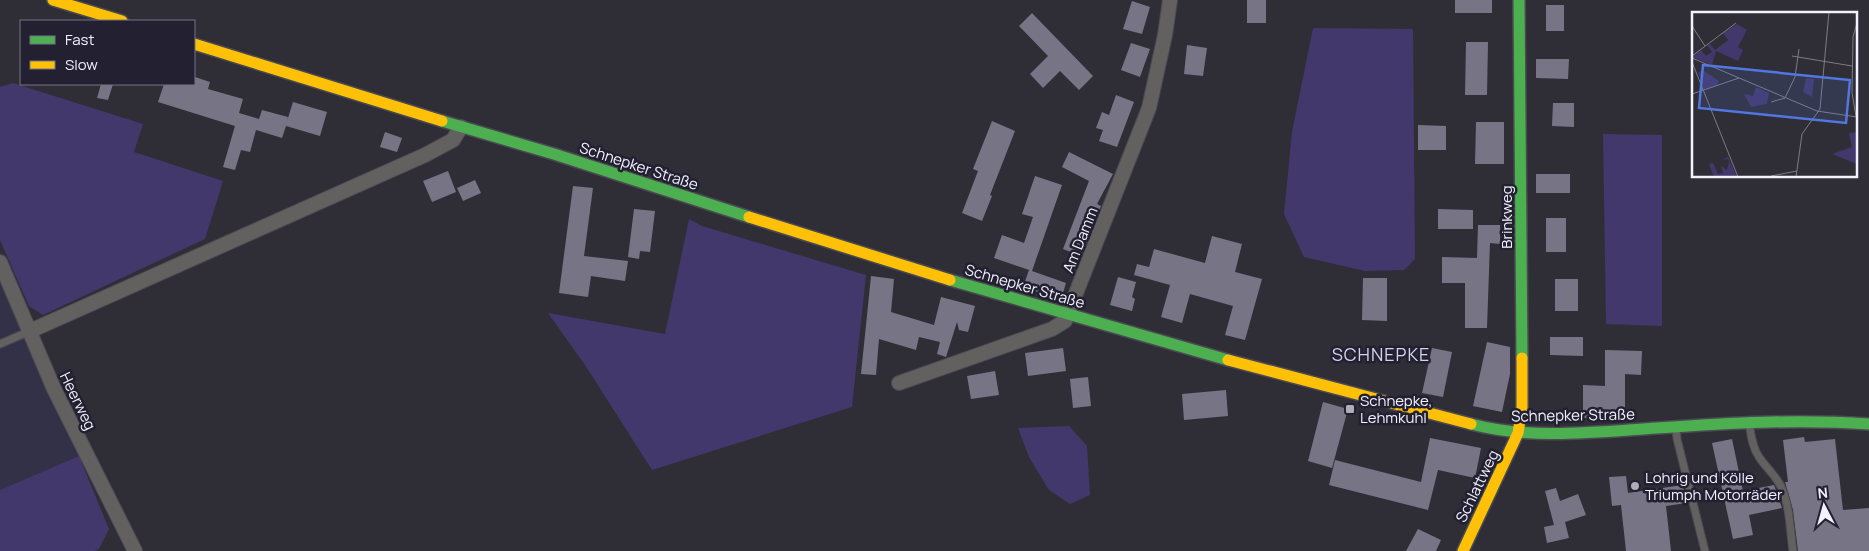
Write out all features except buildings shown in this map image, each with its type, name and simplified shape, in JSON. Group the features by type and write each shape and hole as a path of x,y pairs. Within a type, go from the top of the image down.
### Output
{"main road":[{"path":"53,0 119,20"},
{"name":"Brinkweg","path":"1518,433 1522,408 1519,0"},
{"name":"Schnepker Straße","path":"195,44 554,154 915,270 1284,375 1490,428 1518,433 1571,433 1749,422 1805,421 1869,424"},
{"name":"Schlattweg","path":"1463,551 1518,433"}],"street":[{"name":"Am Damm","path":"1068,315 1149,108 1165,35 1170,0"},
{"path":"30,331 425,155 454,140 461,127"},
{"name":"Heerweg","path":"0,262 54,389 134,551"},
{"path":"899,383 1052,329 1065,320 1068,315"}],"lane":[{"path":"0,344 30,331"},
{"path":"1749,422 1751,436 1759,456 1775,476 1782,489 1793,551"},
{"path":"1676,428 1705,551"}],"shaded area":[{"path":"1313,28 1413,29 1415,259 1404,270 1365,271 1304,257 1284,214 1292,132"},
{"path":"13,83 143,124 134,152 223,181 205,239 43,315 29,306 0,240 0,87"},
{"path":"1603,134 1662,135 1662,326 1606,324"},
{"path":"689,219 702,226 866,275 852,407 652,470 585,365 548,313 665,334"},
{"path":"0,280 79,456 0,490"},
{"path":"1069,426 1087,446 1090,495 1070,504 1049,490 1029,457 1018,428"},
{"path":"79,456 109,529 99,549 95,551 0,551 0,490"}],"traffic: fast":[{"path":"1519,0 1522,358"},
{"path":"442,121 554,154 749,217"},
{"path":"950,280 1228,360"},
{"path":"1471,424 1517,432 1564,434 1763,422 1869,424"}],"traffic: slow":[{"path":"53,0 119,20"},
{"path":"195,44 442,121"},
{"path":"749,217 950,280"},
{"path":"1463,551 1518,433 1522,408 1522,358"},
{"path":"1228,360 1471,424"}],"place":[{"name":"Schnepke, Lehmkuhl","path":"1350,409"},
{"name":"Lohrig und Kölle Triumph Motorräder","path":"1635,486"}],"district":[{"name":"SCHNEPKE","path":"1381,354"}]}
